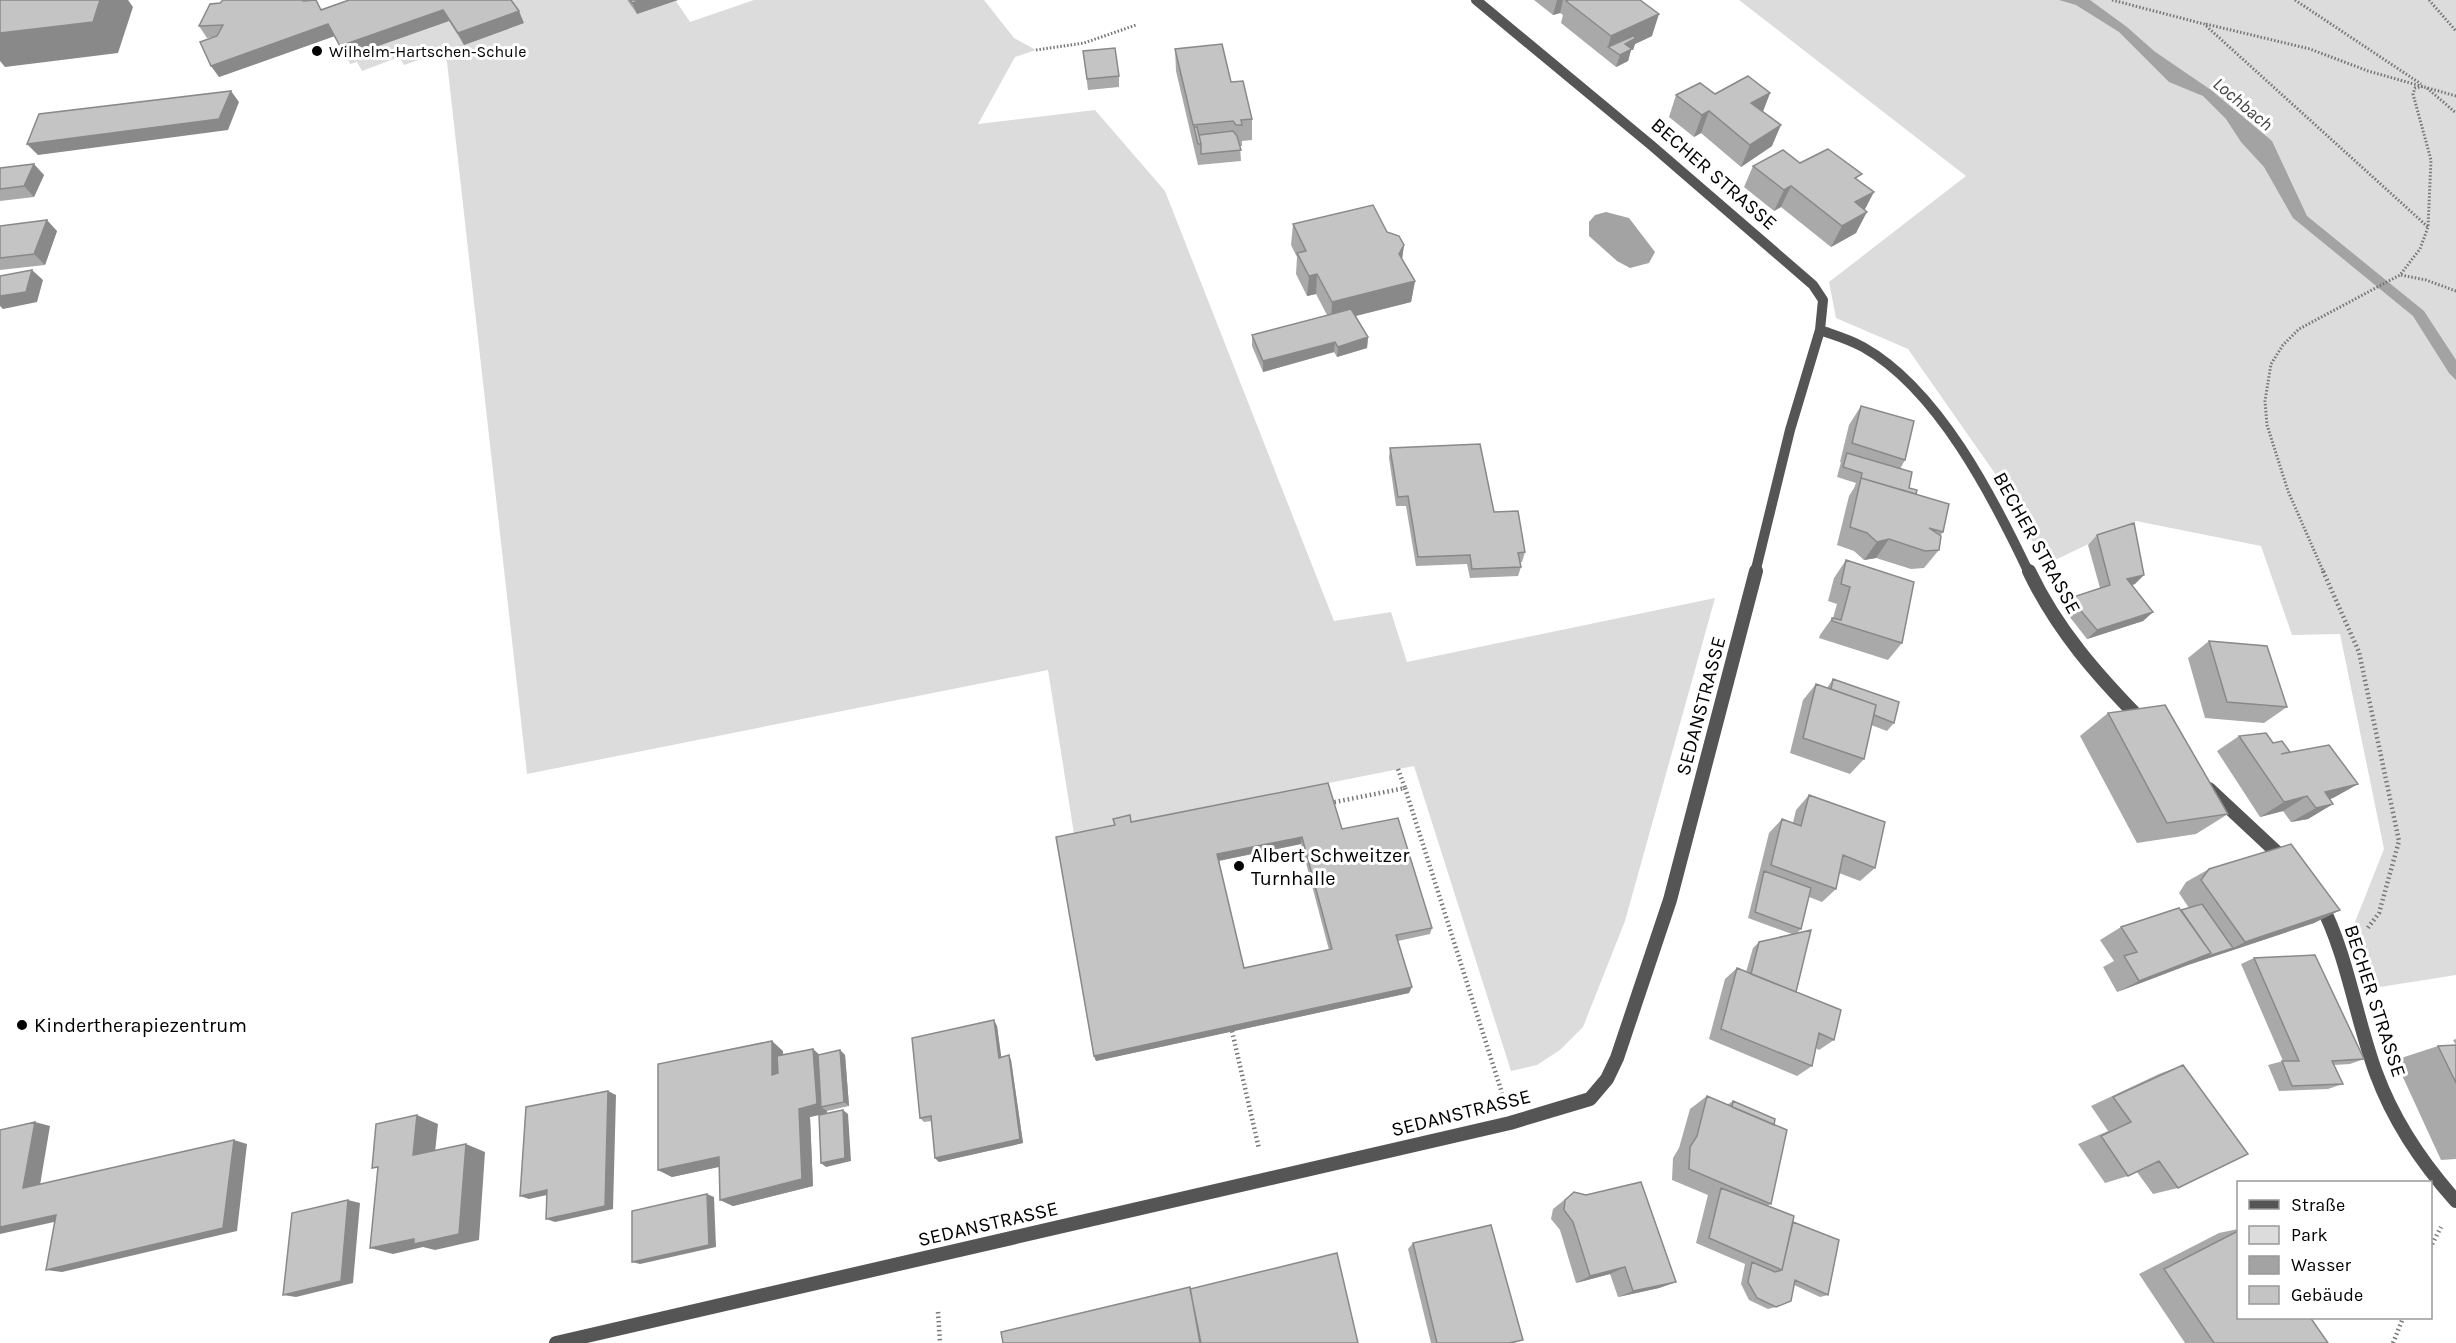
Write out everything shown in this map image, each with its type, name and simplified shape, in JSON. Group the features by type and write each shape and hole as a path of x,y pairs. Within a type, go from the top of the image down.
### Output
{"street":[{"name":"BECHER STRASSE","path":"1476,0 1651,145 1813,285 1823,300 1820,330 1851,340 1869,350 1905,380 1932,413 1989,493 2050,612 2065,635 2111,689 2154,733"},
{"name":"SEDANSTRASSE","path":"556,1343 1510,1123 1590,1099 1607,1079 1617,1058 1670,900 1729,680 1790,430 1820,330"},
{"path":"2201,782 2296,871"},
{"name":"BECHER STRASSE","path":"2314,892 2341,946 2374,1069 2402,1135 2428,1170 2456,1201"}],"path":[{"path":"2112,0 2270,41 2310,49 2368,71 2456,96"},
{"path":"2295,0 2425,86 2456,113"},
{"path":"2429,0 2456,31"},
{"path":"2204,24 2427,227"},
{"path":"1036,50 1084,43 1136,25"},
{"path":"2341,946 2364,934 2379,913 2399,841 2359,652 2288,491 2267,425 2265,401 2271,364 2283,345 2299,329 2400,275 2420,249 2427,227 2431,160 2413,94 2415,88 2425,86"},
{"path":"2400,275 2426,280 2456,291"},
{"path":"1398,769 1510,1123"},
{"path":"1330,802 1405,788"},
{"path":"1233,1031 1266,1179"},
{"path":"939,1312 940,1343"},
{"path":"2393,1343 2402,1319"}],"green space":[{"path":"510,0 627,0 637,14 676,1 690,22 754,0 984,0 1014,38 1036,50 1015,57 978,124 1095,110 1165,191 1334,621 1391,612 1407,662 1715,598 1625,921 1583,1027 1560,1050 1537,1065 1511,1071 1414,766 1074,834 1048,670 527,774 447,62 442,52 404,65 399,57 362,71 357,62 350,64 347,57 449,21 464,44 524,23"},
{"path":"1739,0 2456,0 2456,975 2380,987 2355,922 2384,849 2340,634 2292,635 2261,546 2136,521 2045,565 1996,475 1908,349 1836,318 1829,282 1966,176"}],"water":[{"path":"2059,0 2090,0 2127,27 2154,51 2211,90 2272,141 2307,216 2424,311 2456,360 2456,380 2449,373 2413,316 2293,218 2264,167 2241,142 2226,119 2203,96 2169,82 2119,32 2076,5"},
{"path":"1606,212 1629,218 1655,252 1649,263 1630,268 1617,261 1589,236 1589,222 1595,215"}],"building":[{"path":"0,0 100,0 93,22 0,33"},
{"path":"223,0 316,0 321,10 349,0 511,0 519,11 458,33 443,10 340,46 328,24 211,66 200,42 217,36 223,25 199,26 210,4 220,3"},
{"path":"1640,0 1659,14 1611,36 1566,1"},
{"path":"1633,36 1636,38 1625,44 1632,49 1620,55 1608,47"},
{"path":"1222,44 1231,82 1243,81 1252,119 1241,120 1242,125 1236,125 1233,121 1193,125 1175,49"},
{"path":"1115,48 1119,76 1087,79 1083,51"},
{"path":"1748,76 1770,93 1751,103 1781,125 1750,145 1709,111 1702,115 1676,95 1700,83 1715,94"},
{"path":"231,91 219,119 27,144 39,114"},
{"path":"1194,127 1197,127 1201,144 1198,144"},
{"path":"1233,131 1241,150 1201,154 1199,135"},
{"path":"1828,149 1862,174 1855,178 1874,192 1855,202 1867,212 1842,226 1791,186 1784,190 1753,166 1783,150 1800,163"},
{"path":"34,164 24,186 0,189 0,168"},
{"path":"1373,205 1387,232 1399,236 1404,245 1399,254 1415,281 1332,302 1317,274 1309,276 1297,253 1306,251 1293,224"},
{"path":"47,220 34,254 0,258 0,226"},
{"path":"32,270 26,292 0,296 0,276"},
{"path":"1351,309 1368,337 1338,347 1335,342 1263,361 1252,335"},
{"path":"1861,406 1914,421 1905,460 1852,443"},
{"path":"1480,444 1494,512 1518,511 1525,552 1518,553 1521,567 1472,569 1470,555 1418,557 1408,496 1398,497 1390,448"},
{"path":"1847,453 1912,472 1909,488 1917,490 1916,494 1861,478 1862,473 1843,467"},
{"path":"1861,478 1949,504 1943,532 1929,528 1941,536 1939,550 1925,551 1889,539 1877,542 1867,533 1850,527"},
{"path":"2134,523 2144,575 2127,579 2153,612 2097,630 2070,598 2110,585 2097,535"},
{"path":"1846,560 1914,582 1902,643 1832,621 1832,618 1841,620 1850,587 1841,584"},
{"path":"2209,641 2267,646 2287,707 2227,702"},
{"path":"1833,679 1899,702 1894,723 1874,715 1876,705 1831,689"},
{"path":"1816,684 1876,705 1864,759 1803,738"},
{"path":"2165,705 2228,814 2167,823 2108,713"},
{"path":"2266,733 2273,743 2282,741 2290,752 2281,754 2329,745 2358,784 2325,792 2333,804 2316,808 2307,796 2284,802 2239,736"},
{"path":"1328,783 1342,829 1398,818 1432,928 1396,935 1412,987 1094,1056 1056,837 1115,825 1113,819 1130,815 1131,822","holes":["1302,837 1332,949 1244,968 1217,854"]},
{"path":"1809,795 1885,822 1875,868 1843,855 1836,889 1771,865 1782,819 1801,826"},
{"path":"2291,844 2340,910 2245,942 2201,880 2209,869"},
{"path":"1764,871 1811,888 1801,929 1755,912"},
{"path":"2202,904 2233,948 2199,959 2211,953 2181,910"},
{"path":"2179,908 2211,953 2139,981 2124,956 2137,952 2121,927"},
{"path":"1811,930 1796,992 1751,974 1759,942"},
{"path":"2315,955 2364,1059 2332,1061 2343,1084 2292,1086 2282,1061 2299,1061 2254,958"},
{"path":"1737,968 1841,1010 1834,1040 1819,1033 1812,1066 1721,1029"},
{"path":"994,1020 999,1058 1009,1055 1020,1139 935,1158 931,1116 920,1118 912,1038"},
{"path":"772,1041 772,1075 778,1073 777,1056 813,1049 817,1104 799,1109 802,1179 720,1200 719,1157 658,1170 658,1064"},
{"path":"2456,1045 2456,1083 2438,1046"},
{"path":"840,1050 844,1102 821,1107 818,1055"},
{"path":"2183,1065 2248,1154 2178,1188 2159,1161 2128,1176 2101,1136 2131,1122 2113,1097"},
{"path":"608,1091 605,1206 546,1219 547,1190 520,1196 526,1107"},
{"path":"1707,1096 1787,1130 1771,1204 1689,1169 1690,1147 1697,1136"},
{"path":"1733,1101 1775,1119 1774,1125 1732,1107"},
{"path":"843,1110 845,1158 821,1163 819,1115"},
{"path":"417,1115 413,1155 466,1144 459,1234 414,1244 414,1239 370,1248 378,1167 372,1168 376,1124"},
{"path":"35,1122 23,1188 234,1140 223,1228 46,1270 56,1215 0,1227 0,1130"},
{"path":"1641,1182 1676,1282 1633,1291 1625,1267 1590,1276 1573,1222 1564,1210 1565,1200 1574,1192 1586,1195"},
{"path":"1721,1188 1794,1216 1782,1270 1709,1238"},
{"path":"707,1194 709,1245 632,1262 632,1211"},
{"path":"348,1200 341,1281 283,1295 292,1213"},
{"path":"1793,1222 1839,1240 1828,1295 1795,1280 1791,1301 1776,1307 1757,1298 1748,1282 1752,1262 1775,1272 1782,1270"},
{"path":"1491,1225 1523,1340 1509,1343 1437,1343 1413,1243"},
{"path":"2237,1232 2237,1319 2311,1319 2328,1343 2214,1343 2164,1269"},
{"path":"1337,1253 1358,1343 1201,1343 1190,1289"},
{"path":"1190,1287 1200,1343 1003,1343 1001,1332"}],"place":[{"name":"Wilhelm-Hartschen-Schule","path":"317,51"},
{"name":"Albert Schweitzer Turnhalle","path":"1239,866"},
{"name":"Kindertherapiezentrum","path":"22,1025"}],"water label":[{"name":"Lochbach","path":"2243,104"}]}
